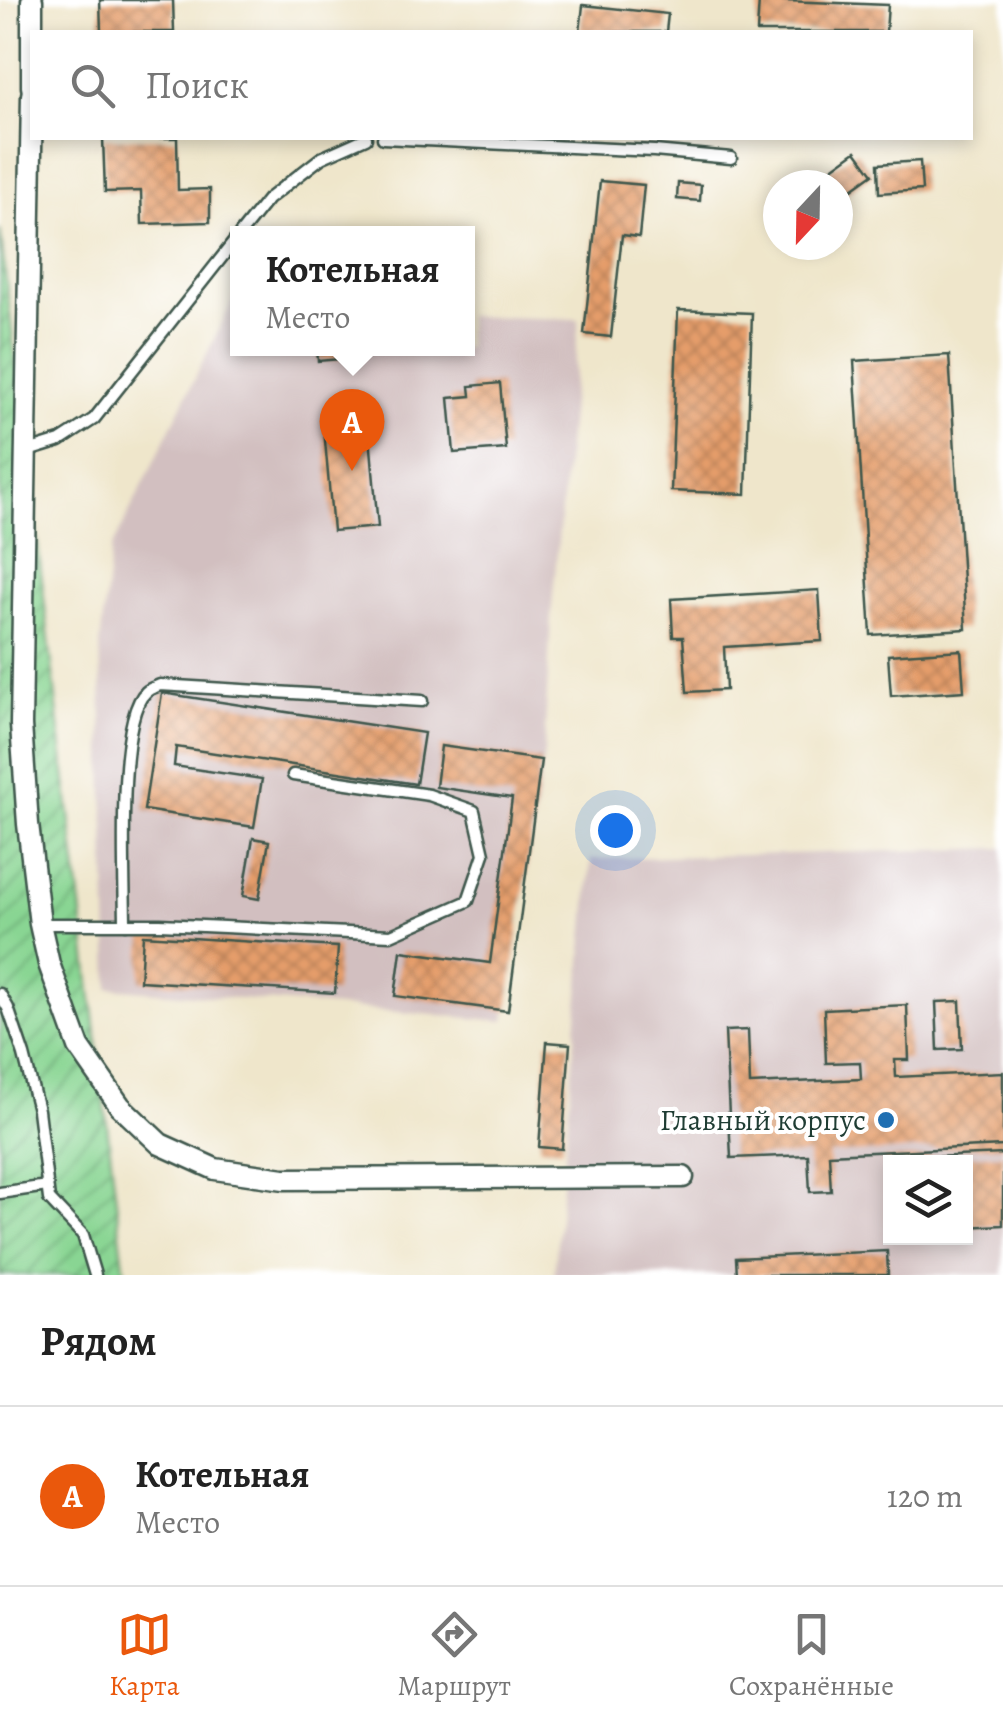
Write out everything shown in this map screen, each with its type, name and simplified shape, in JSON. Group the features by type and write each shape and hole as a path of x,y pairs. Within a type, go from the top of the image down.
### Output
{"street":[{"path":"32,0 32,30"},
{"path":"31,140 22,725 40,924 79,1047 120,1106 160,1144 215,1169 284,1179 682,1177"}],"lane":[{"path":"247,226 268,199 321,158 362,140"},
{"path":"425,140 731,158"},
{"path":"28,451 60,442 94,418 230,247"},
{"path":"125,924 124,796 132,720 145,692 160,685 422,701"},
{"path":"40,924 391,934 468,901 484,854 474,811 428,795 293,775"},
{"path":"0,994 8,1008 38,1110 49,1199 83,1235 95,1275"},
{"path":"0,1192 47,1186"}],"shaded area":[{"path":"230,306 230,356 475,356 475,316 579,319 551,617 544,752 505,1021 109,988 100,644 111,550"},
{"path":"1003,848 1003,1275 554,1275 591,859"}],"green space":[{"path":"0,230 125,1275 0,1275"}],"building":[{"path":"100,0 173,0 174,30 101,30"},
{"path":"759,0 888,5 886,30 757,30"},
{"path":"583,5 668,14 666,30 580,30"},
{"path":"103,140 177,140 178,190 210,189 210,222 142,224 141,191 105,192"},
{"path":"856,151 873,174 853,188 853,170 830,170"},
{"path":"920,161 922,190 879,193 878,164"},
{"path":"600,181 644,185 639,237 622,235 611,337 584,334"},
{"path":"678,183 701,185 700,201 677,199"},
{"path":"678,310 752,313 746,494 671,491"},
{"path":"949,355 966,629 871,635 854,361"},
{"path":"318,356 364,357 318,361"},
{"path":"500,383 506,449 454,453 449,398 471,396 470,386"},
{"path":"368,414 378,527 333,531 323,418"},
{"path":"819,590 822,641 724,647 726,690 687,692 683,637 673,637 671,599"},
{"path":"961,650 964,691 891,696 888,655"},
{"path":"162,693 424,733 416,784 176,747 174,766 262,779 254,827 144,810"},
{"path":"441,746 541,760 508,1011 395,996 401,951 490,963 512,798 436,787"},
{"path":"253,838 269,841 259,899 243,896"},
{"path":"143,935 338,947 335,993 140,981"},
{"path":"960,1001 962,1049 938,1050 936,1002"},
{"path":"907,1005 909,1060 895,1060 896,1077 1003,1072 1003,1146 829,1154 831,1191 810,1192 808,1155 731,1158 725,1031 748,1030 750,1084 861,1079 860,1062 826,1063 824,1009"},
{"path":"547,1042 570,1044 562,1149 539,1147"},
{"path":"1003,1154 1003,1225 973,1227 973,1155"},
{"path":"887,1251 888,1275 737,1275 736,1258"}],"place":[{"name":"Котельная","path":"352,471"},
{"name":"Главный корпус","path":"886,1120"}]}
